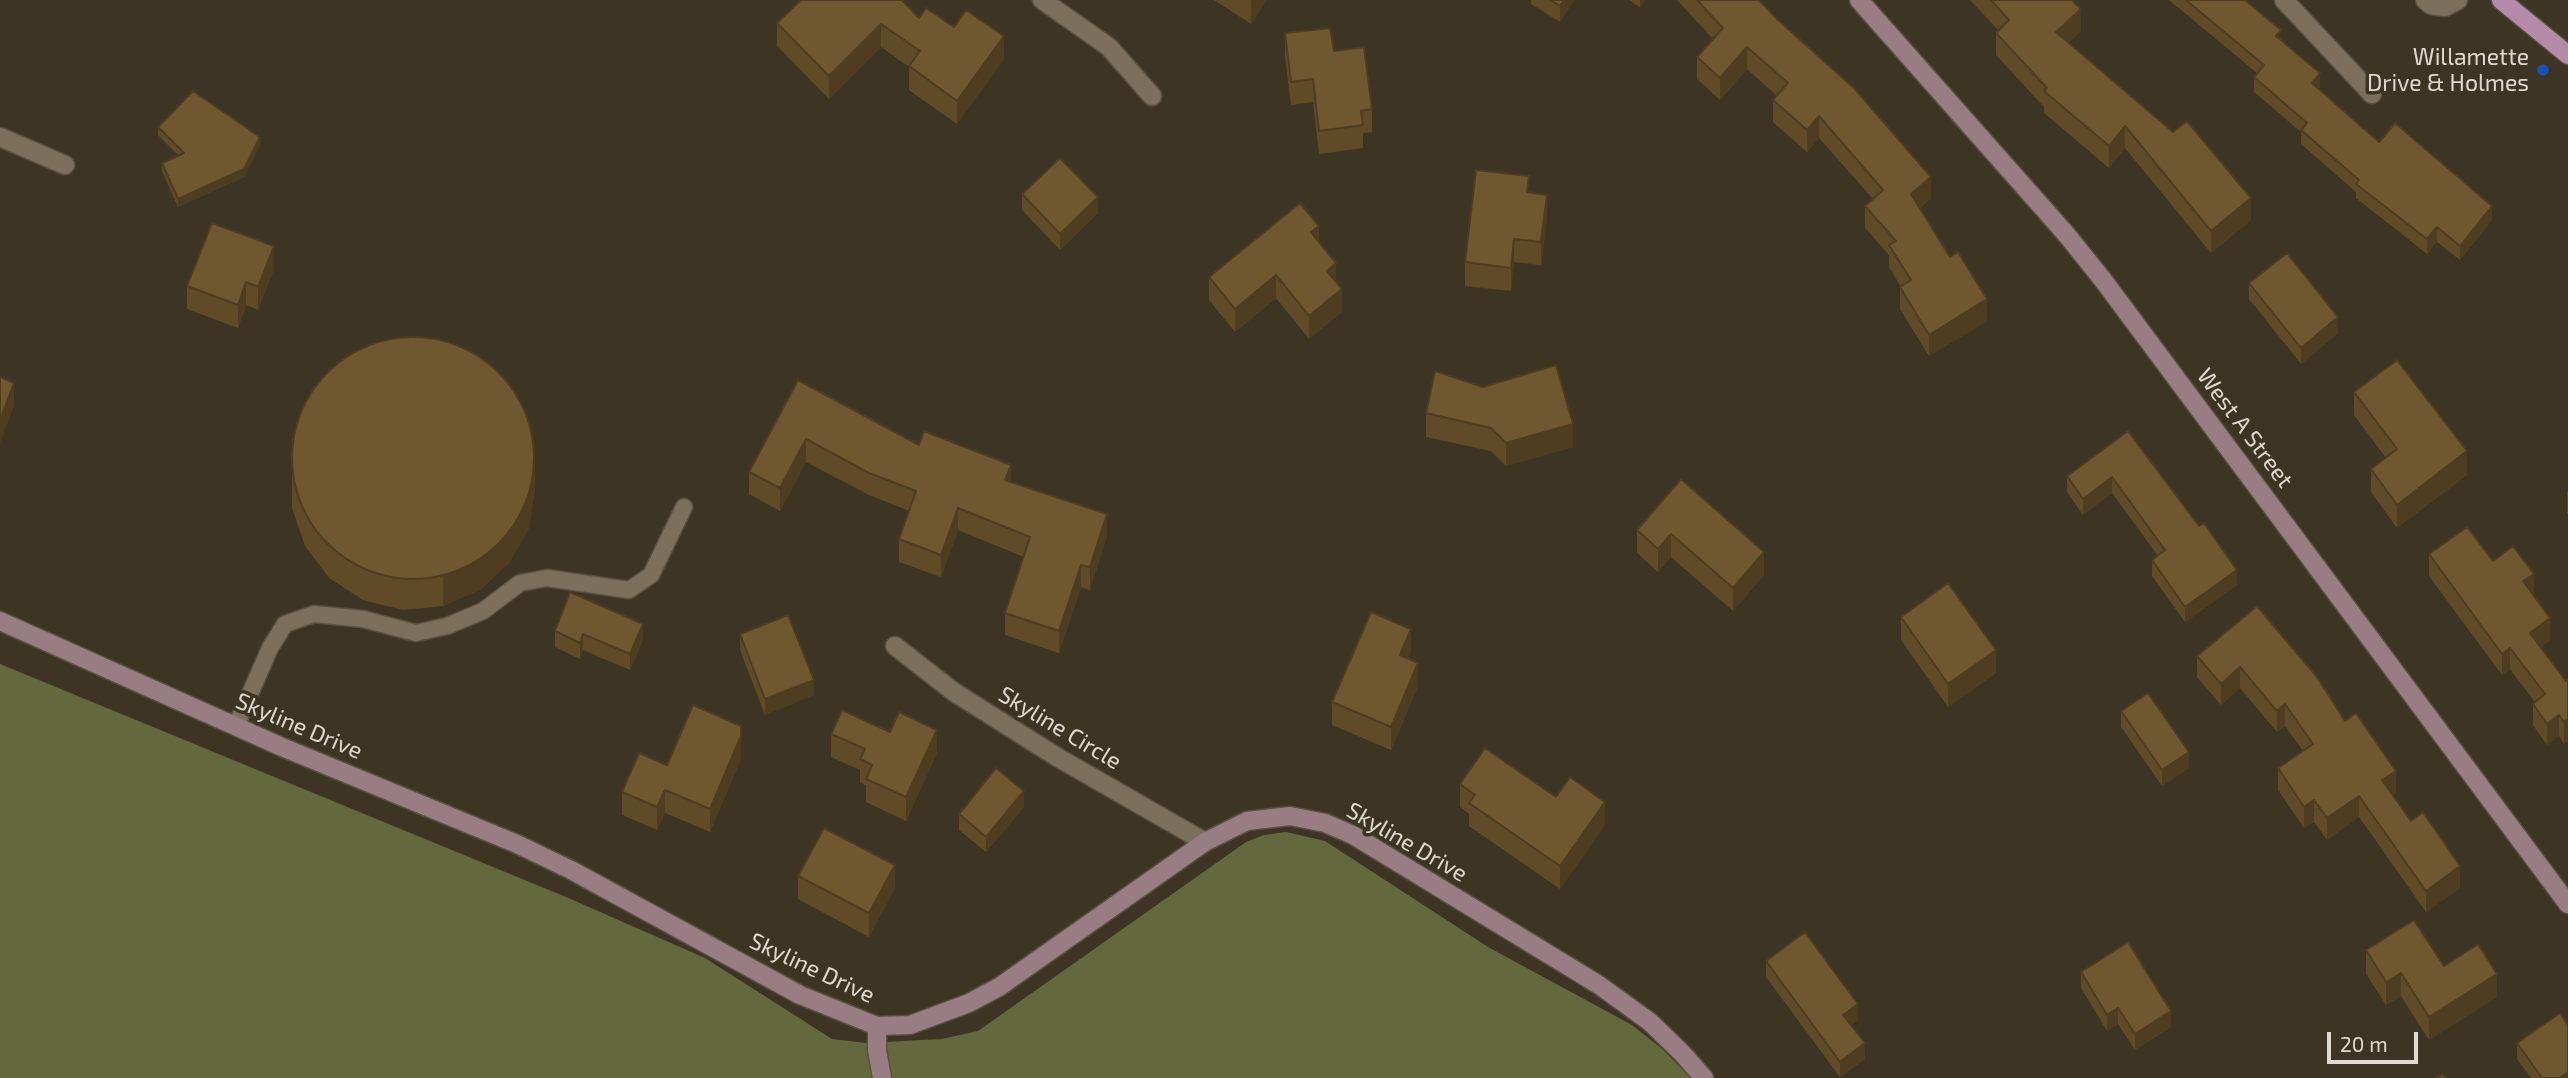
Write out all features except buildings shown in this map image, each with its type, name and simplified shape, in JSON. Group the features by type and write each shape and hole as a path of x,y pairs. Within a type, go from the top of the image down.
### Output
{"main road":[{"path":"2501,0 2568,55"}],"street":[{"path":"1042,0 1109,47 1153,96"},
{"name":"West A Street","path":"1859,0 2103,280 2568,904"},
{"path":"2284,0 2372,94"},
{"path":"2425,0 2431,5 2445,7 2458,0"},
{"path":"0,136 65,165"},
{"name":"Skyline Drive","path":"0,621 236,726 528,849 800,995 877,1026 910,1025 969,1003 999,987 1205,842 1247,821 1274,817 1307,818 1353,835 1618,998 1650,1022 1704,1078"},
{"name":"Skyline Circle","path":"895,646 966,699 1058,757 1205,842"},
{"path":"877,1026 877,1049 882,1078"}],"lane":[{"path":"236,726 270,648 285,624 314,614 363,620 416,633 447,626 483,611 520,583 547,578 629,590 652,575 684,507"}],"green space":[{"path":"0,664 566,897 705,958 832,1039 866,1043 942,1039 978,1031 1246,842 1264,835 1286,832 1325,841 1488,947 1632,1025 1661,1048 1691,1078 0,1078"}],"place":[{"name":"Willamette Drive & Holmes","path":"2543,70"}]}
